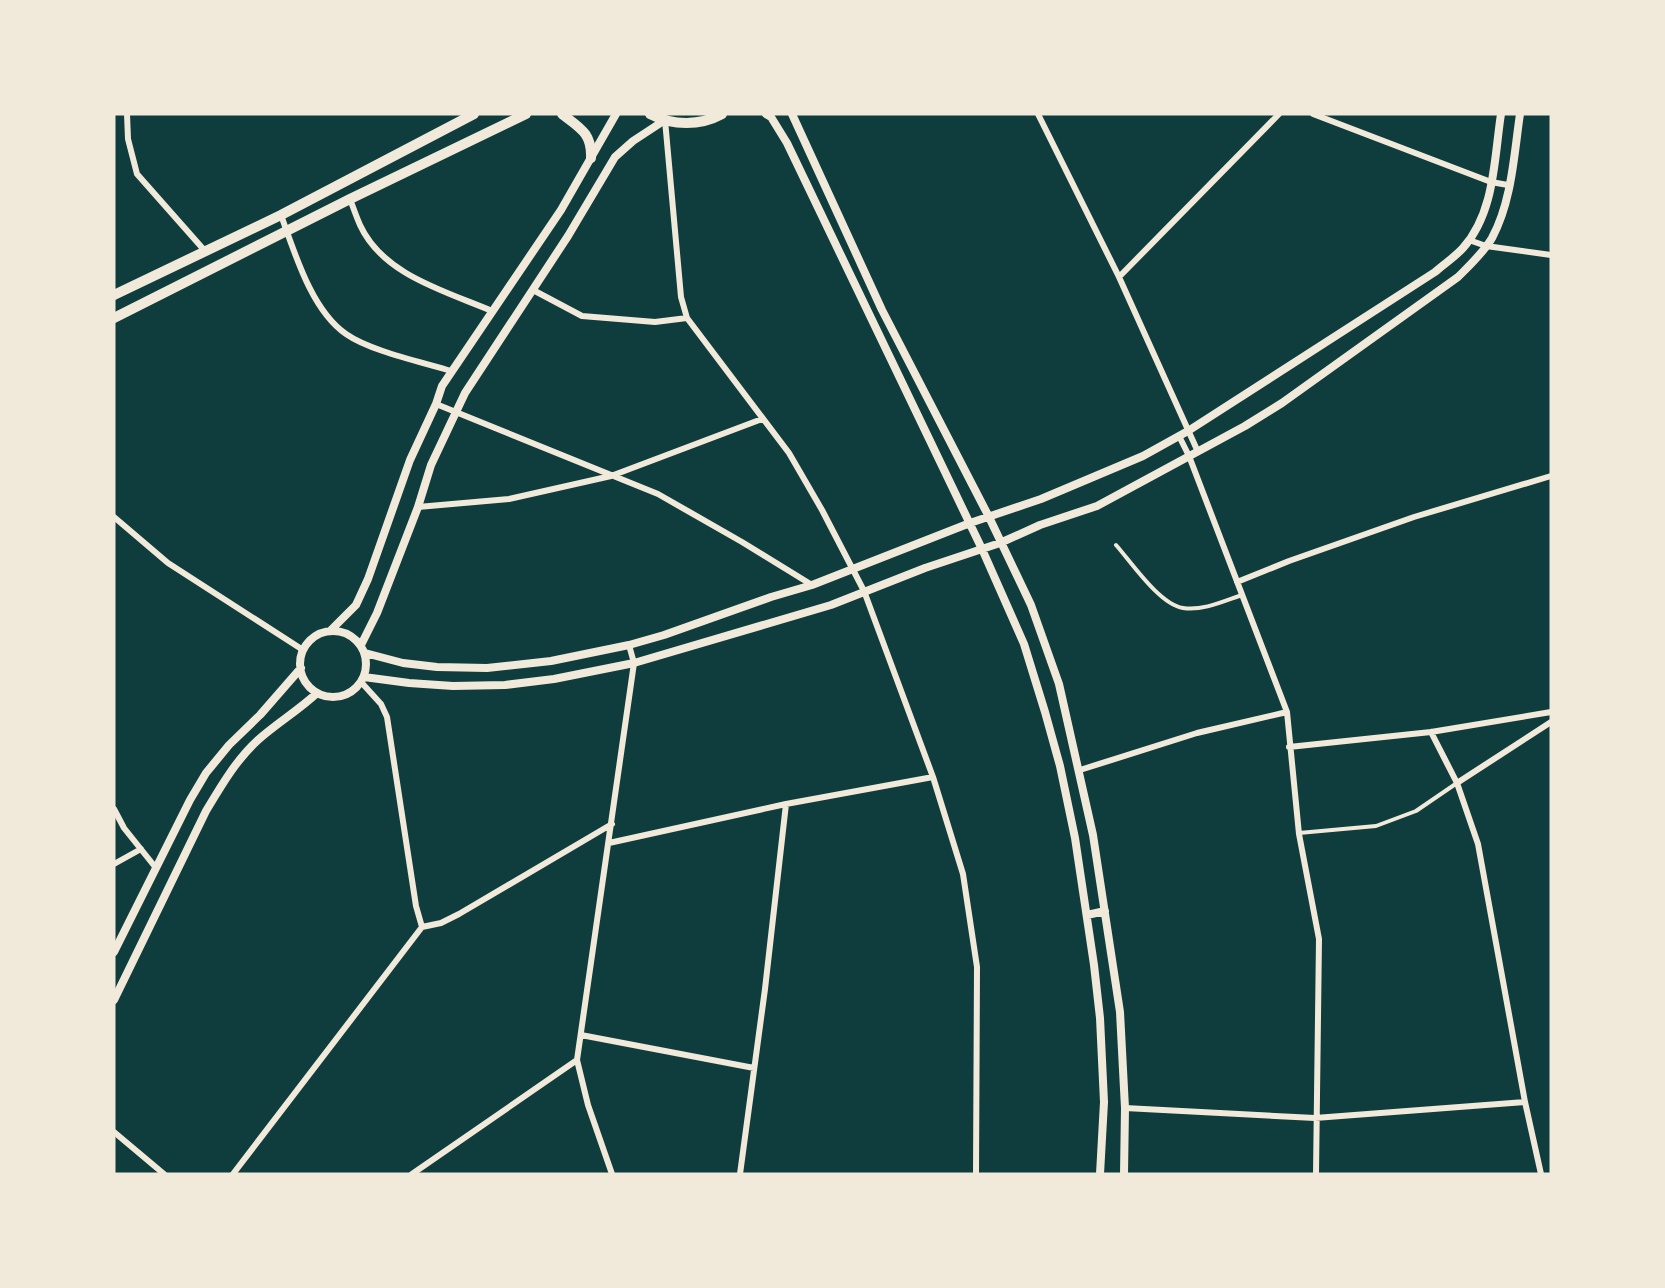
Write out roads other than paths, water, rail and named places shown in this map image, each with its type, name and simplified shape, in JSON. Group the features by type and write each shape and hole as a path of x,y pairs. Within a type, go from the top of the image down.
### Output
{"main road":[{"path":"114,318 350,199 526,114"},
{"path":"562,114 578,124 586,135 591,145 591,158"},
{"path":"650,114 676,123 697,123 722,114"},
{"path":"114,295 281,215 470,115"}],"street":[{"path":"127,114 128,139 137,174 205,251"},
{"path":"330,631 341,632 352,637 362,649 367,661 363,680 346,695 326,696 309,687 303,678 301,668 300,659 303,650 314,637 330,631 356,605 368,579 410,460 442,386 556,218 616,114"},
{"path":"766,114 771,117 787,143 970,523 1024,644 1060,765 1075,838 1087,915 1101,1028 1104,1102 1100,1174"},
{"path":"792,114 882,309 989,517 1031,605 1055,672 1094,835 1120,1012 1125,1108 1124,1174"},
{"path":"1038,114 1119,278 1184,434 1190,456 1287,712 1299,834 1319,939 1316,1174"},
{"path":"1119,278 1279,114"},
{"path":"1313,114 1491,182 1508,185"},
{"path":"362,649 403,663 437,667 487,668 551,661 629,645 812,585 970,523 1041,499 1143,456 1184,434 1435,272 1462,249 1476,230 1488,204 1501,114"},
{"path":"363,680 442,685 505,685 554,679 634,663 831,605 1000,543 1040,525 1097,506 1198,452 1282,403 1458,277 1492,238 1503,210 1520,114"},
{"path":"362,649 418,507 431,465 465,393 568,236 615,158 633,141 665,120 681,297 687,318 789,453 864,591 933,777 963,874 977,968 976,1174"},
{"path":"350,199 366,236 390,263 405,274 492,311"},
{"path":"281,215 312,293 321,310 334,325 348,336 363,343 451,371"},
{"path":"1469,240 1486,246 1551,255"},
{"path":"533,290 582,316 655,322 687,318"},
{"path":"870,315 882,309"},
{"path":"436,404 611,477 658,494 812,585"},
{"path":"418,507 509,499 611,477 762,418"},
{"path":"1184,434 1198,452"},
{"path":"1237,582 1414,517 1551,476"},
{"path":"114,517 168,562 303,650"},
{"path":"612,1174 588,1105 577,1060 634,663 629,645"},
{"path":"114,952 190,800 206,773 301,668"},
{"path":"363,680 381,704 387,717 416,906 423,927"},
{"path":"114,1000 206,811 222,785 241,758 258,740 317,693"},
{"path":"1080,770 1197,733 1287,712"},
{"path":"1289,747 1431,732 1551,712"},
{"path":"1457,783 1551,722"},
{"path":"1431,732 1457,783 1478,844 1541,1174"},
{"path":"609,843 786,804 933,777"},
{"path":"740,1174 786,804"},
{"path":"114,809 124,828 156,868"},
{"path":"233,1174 423,927 459,914 612,824"},
{"path":"114,864 141,849"},
{"path":"1087,915 1105,911"},
{"path":"580,1035 754,1068"},
{"path":"412,1174 577,1060"},
{"path":"1125,1108 1315,1118 1526,1102"},
{"path":"114,1132 164,1174"}],"lane":[{"path":"1116,545 1162,597 1172,605 1197,608 1242,595"},
{"path":"1299,834 1376,826 1416,811 1457,783"}]}
